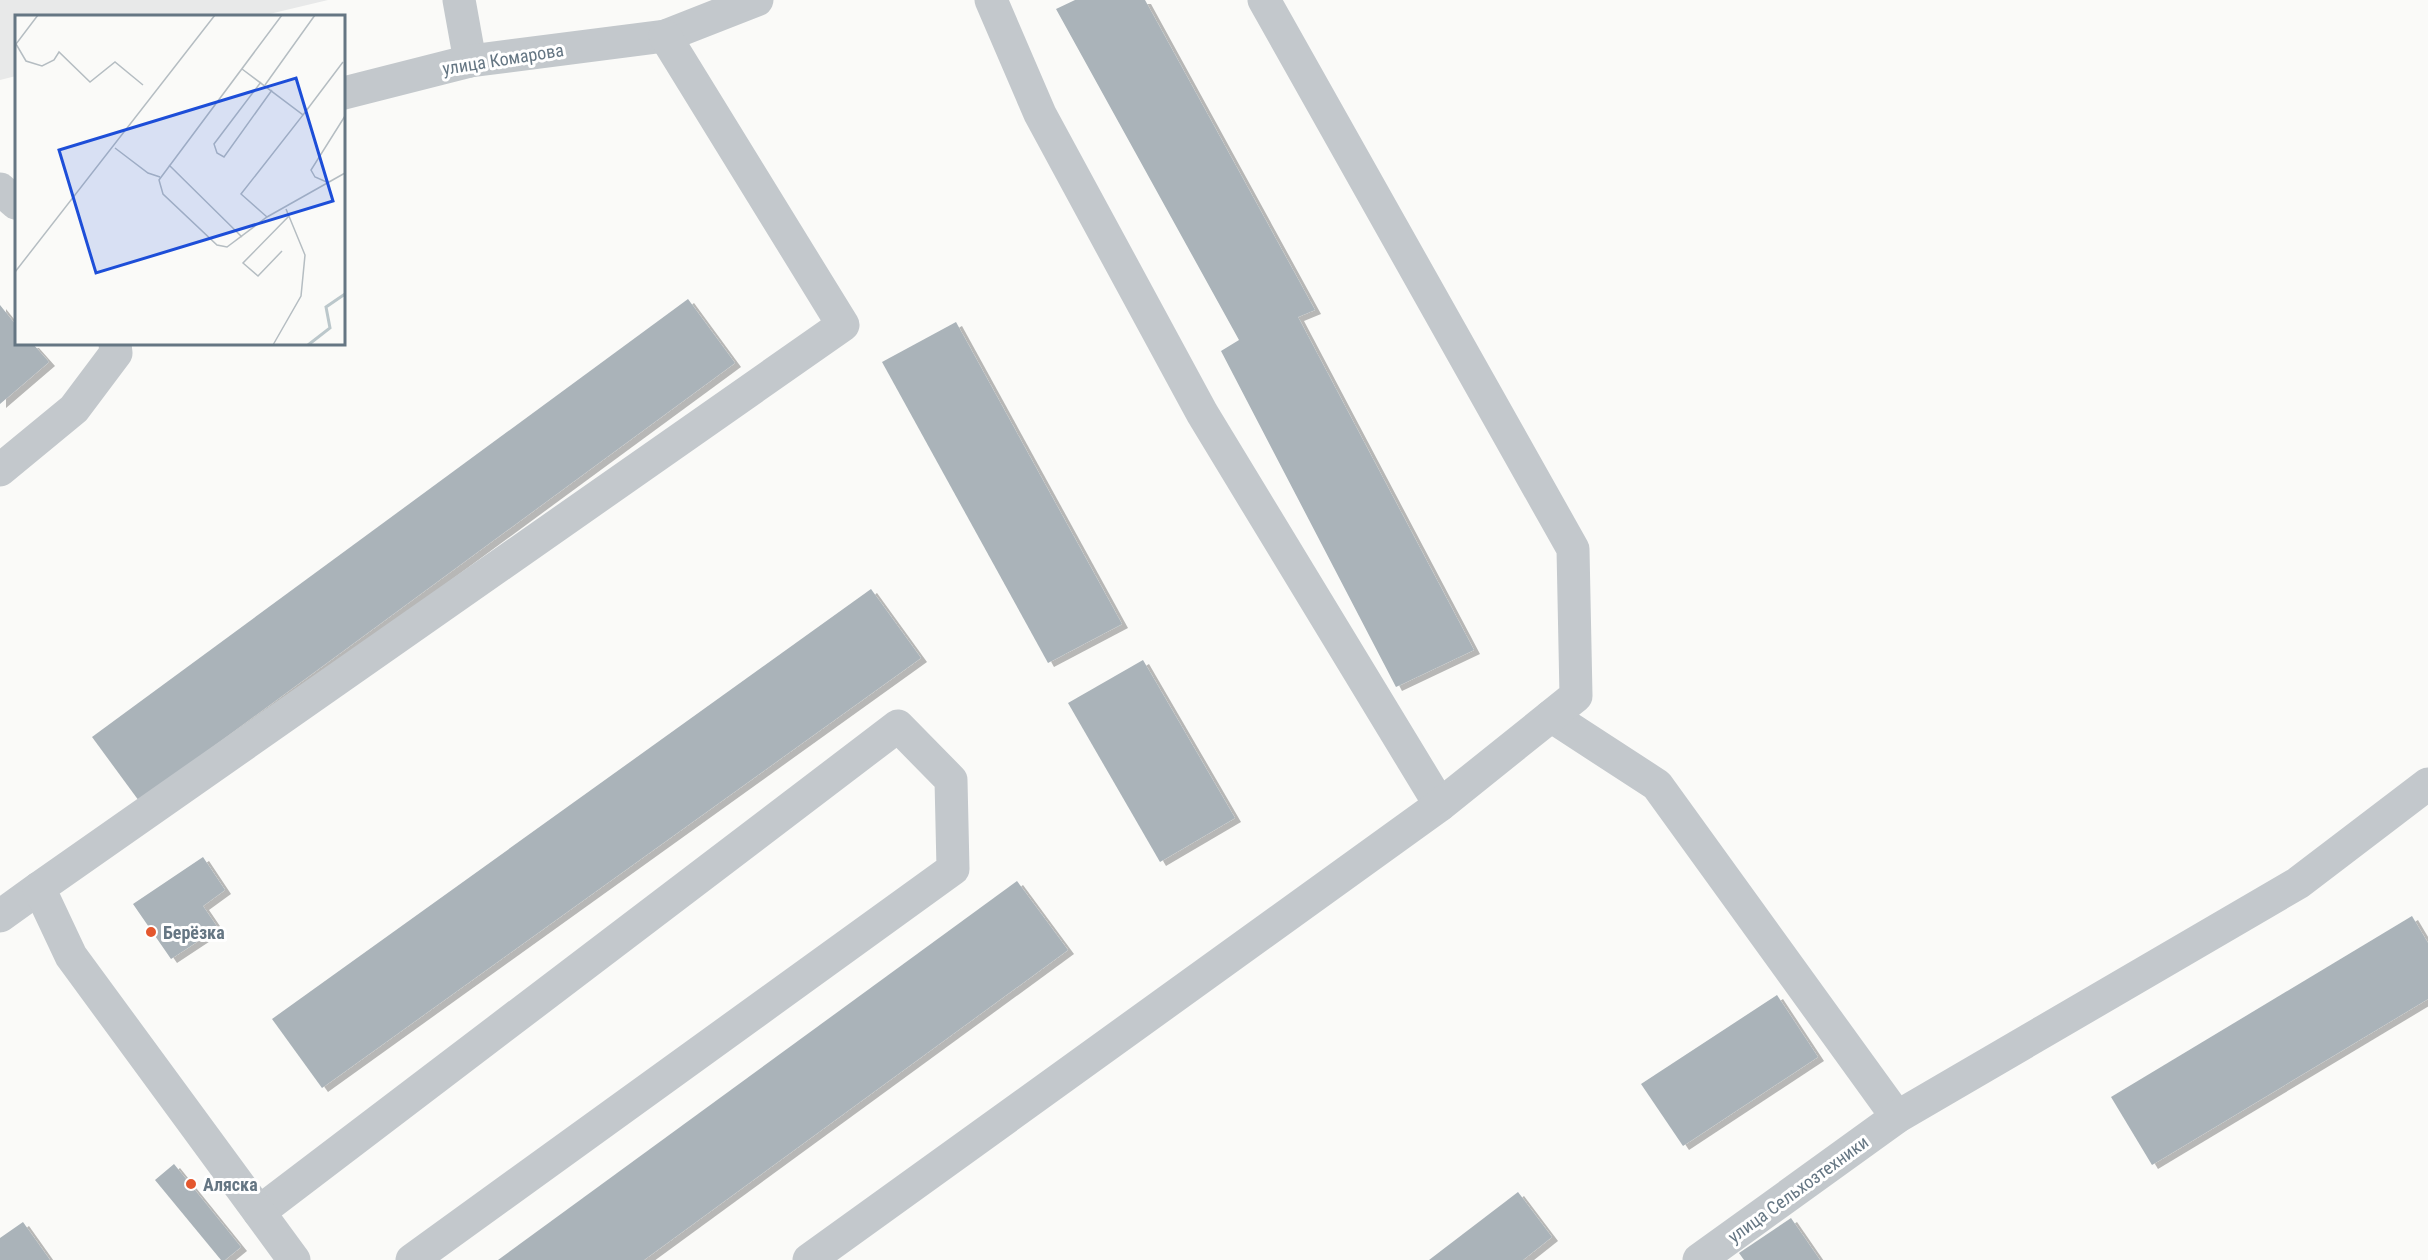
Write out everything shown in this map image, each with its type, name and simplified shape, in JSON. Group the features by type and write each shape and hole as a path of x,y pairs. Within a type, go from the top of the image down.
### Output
{"street":[{"path":"459,0 470,61"},
{"name":"улица Комарова","path":"345,93 470,61 665,36 757,0"},
{"path":"991,0 1040,114 1202,414 1440,805"},
{"path":"809,1260 1440,805 1576,696 1573,549 1264,0"},
{"path":"0,916 843,325 665,36"},
{"path":"0,180 15,176"},
{"path":"0,189 15,201"},
{"path":"0,470 74,409 116,353 115,345"},
{"path":"1551,716 1657,785 1897,1117"},
{"path":"259,1212 898,726 951,780 953,869 412,1260"},
{"name":"улица Сельхозтехники","path":"1699,1260 1897,1117 2298,883 2428,784"},
{"path":"39,888 71,956 294,1260"}],"shaded area":[{"path":"0,0 328,0 265,15 15,15 15,76 0,80"}],"building":[{"path":"1075,0 1145,0 1315,310 1298,317 1474,650 1396,687 1221,351 1239,340 1056,9"},
{"path":"688,299 735,363 139,801 92,737"},
{"path":"0,305 15,324 15,345 34,345 49,362 0,404"},
{"path":"956,322 1122,624 1048,663 882,362"},
{"path":"871,589 921,658 322,1088 272,1019"},
{"path":"1143,660 1235,818 1160,862 1068,703"},
{"path":"203,857 225,890 203,906 218,928 171,959 133,904"},
{"path":"1017,881 1068,950 644,1260 498,1260"},
{"path":"2412,916 2428,943 2428,999 2152,1165 2111,1097"},
{"path":"1777,995 1818,1057 1683,1146 1641,1084"},
{"path":"174,1164 241,1247 225,1260 221,1260 155,1180"},
{"path":"1518,1192 1552,1237 1523,1260 1429,1260"},
{"path":"1791,1218 1820,1260 1744,1260 1739,1253"},
{"path":"23,1222 50,1260 0,1260 0,1238"}],"place":[{"name":"Берёзка","path":"151,932"},
{"name":"Аляска","path":"191,1184"}]}
